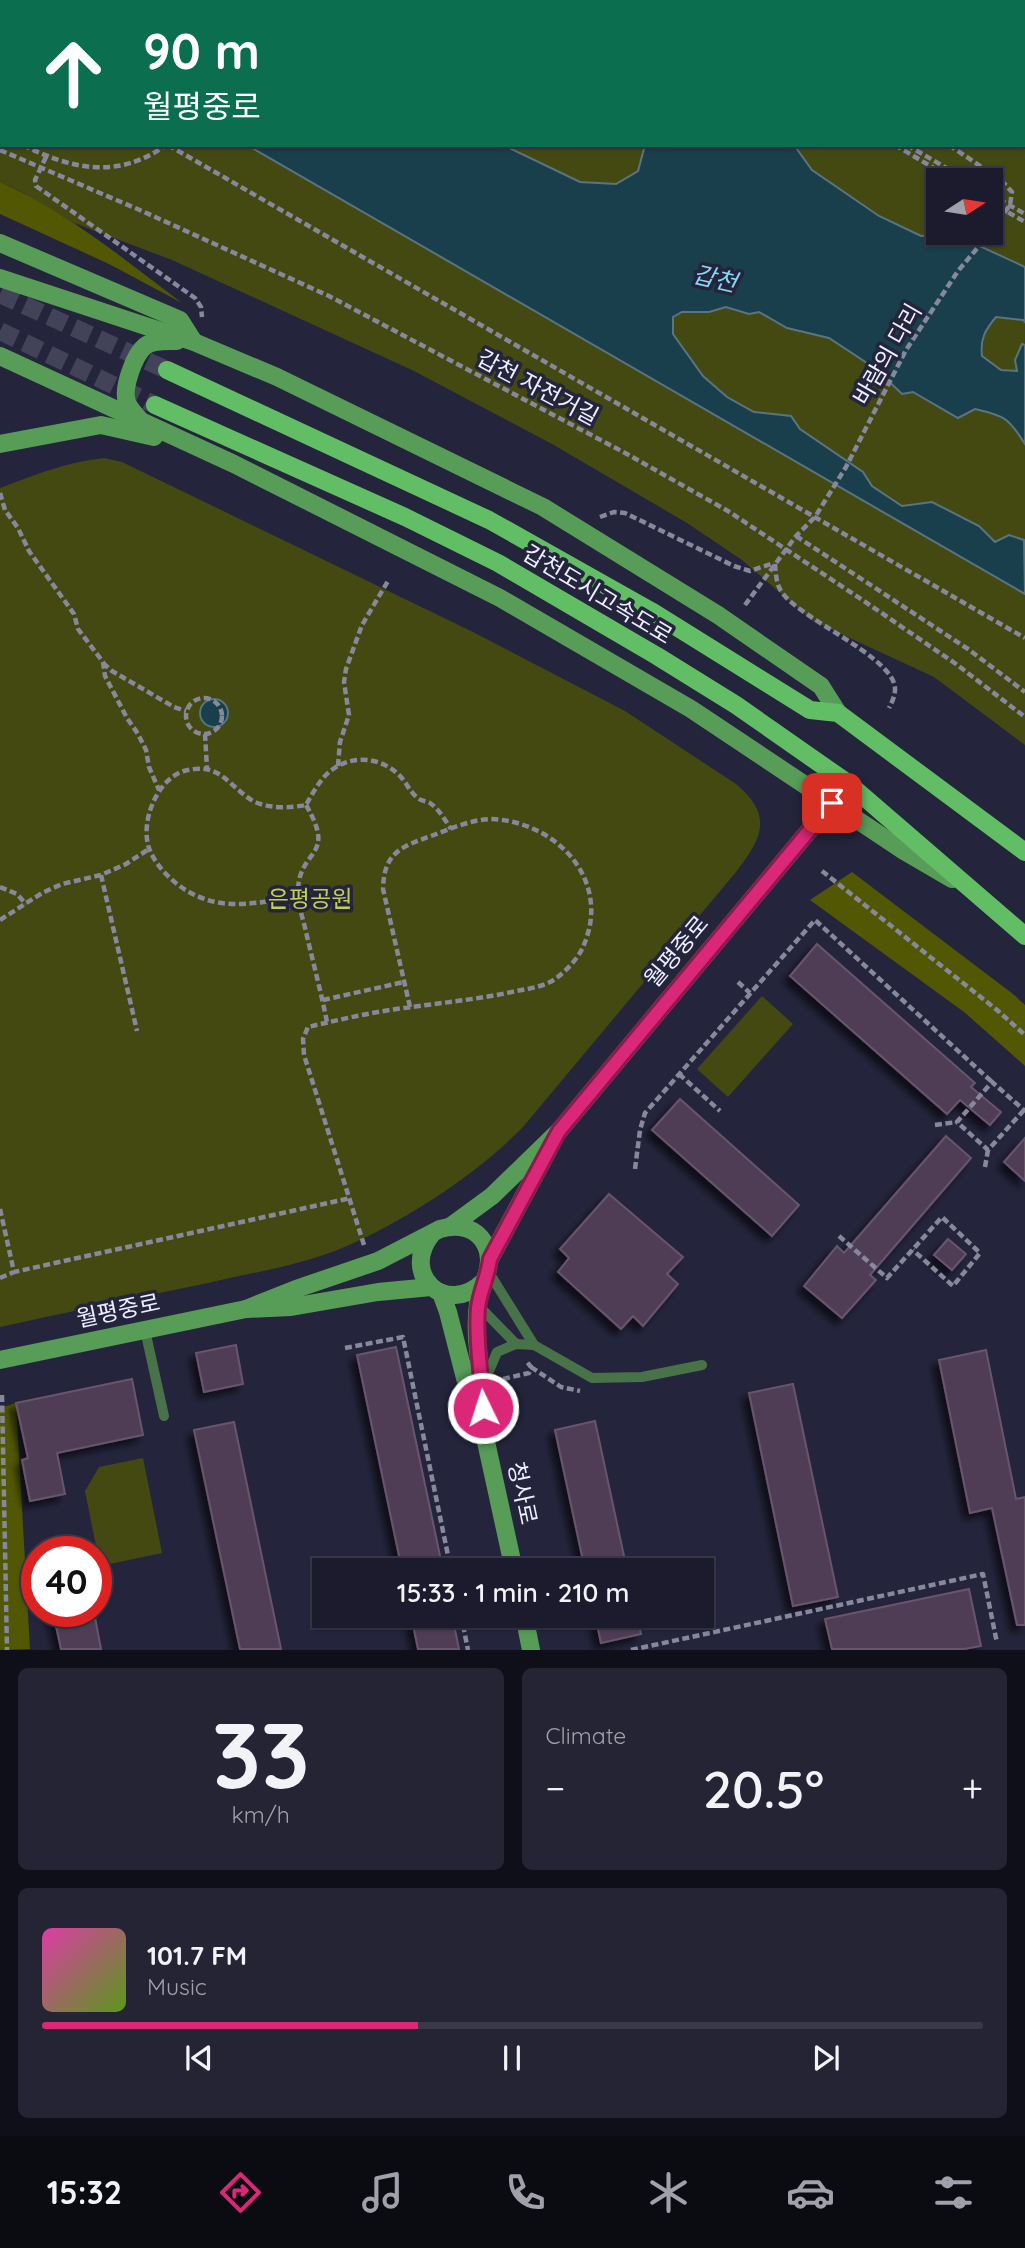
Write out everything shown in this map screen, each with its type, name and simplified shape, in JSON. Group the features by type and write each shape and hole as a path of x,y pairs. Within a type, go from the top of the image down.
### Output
{"main road":[{"name":"갑천도시고속도로","path":"167,370 489,520 651,611 810,710 838,713"},
{"name":"갑천도시고속도로","path":"155,405 405,517 498,563 657,656 736,705 849,784 1025,936"},
{"path":"838,713 1025,852"}],"street":[{"path":"0,243 180,320 194,342"},
{"path":"0,278 194,342 277,377 542,508 718,615 810,678 821,687 838,713"},
{"path":"142,423 126,402 127,381 145,346 161,341 194,342"},
{"path":"0,356 234,464 500,598 691,709 904,851 976,893"},
{"path":"0,444 101,425 190,444"},
{"name":"월평중로","path":"559,1131 832,803"},
{"path":"451,1226 492,1196 559,1131"},
{"path":"483,1428 482,1388 471,1300 559,1131"},
{"path":"246,1309 378,1261 451,1226 473,1231 481,1238 487,1248 487,1270"},
{"path":"431,1235 420,1255 420,1266 424,1278 436,1290 448,1312 465,1378 483,1428"},
{"path":"246,1309 291,1307 378,1292 436,1290 471,1300"},
{"name":"월평중로","path":"0,1360 246,1309"},
{"name":"청사로","path":"483,1428 511,1558"},
{"path":"527,1628 531,1650"}],"lane":[{"path":"487,1270 534,1345"},
{"path":"471,1300 516,1344"},
{"path":"145,1330 164,1416"},
{"path":"482,1388 497,1352 516,1344 534,1345 592,1378 642,1377 702,1365"}],"path":[{"path":"27,147 46,157 81,167 120,165 141,159 163,147"},
{"path":"170,147 1025,638"},
{"path":"898,147 934,168"},
{"path":"910,147 946,168"},
{"path":"952,147 1001,180 1012,192 1010,205"},
{"name":"갑천 자전거길","path":"0,150 329,296 627,454 728,511 786,549 956,664 1025,717"},
{"path":"46,157 35,180 36,186 195,298 201,307 202,318"},
{"path":"1003,201 1025,214"},
{"name":"바람의 다리","path":"1003,218 1010,205"},
{"path":"1003,209 1025,222"},
{"name":"바람의 다리","path":"745,605 796,536 816,517 846,467 906,350 958,271 979,245"},
{"path":"0,493 5,510 18,528 29,551 74,614 78,629 103,662 112,671 174,707 186,711"},
{"path":"600,517 614,512 625,513 734,566 750,571 775,563 777,581 783,594 800,609 873,659 890,675 895,693 889,708"},
{"path":"796,536 968,649 1025,692"},
{"path":"338,767 340,742 349,715 344,682 346,669 362,625 388,581"},
{"path":"103,662 105,676 146,750 149,767 159,790"},
{"path":"199,698 208,698 216,702 222,719 215,730 205,734 194,732 188,726 186,711 191,703 199,698"},
{"path":"205,734 206,769"},
{"path":"306,805 323,778 345,762 362,759 384,765 398,774 419,799 439,811 451,829"},
{"path":"298,897 255,904 211,901 196,896 162,870 149,849 148,824 154,798 159,790 170,778 181,772 215,770 255,802 278,807 306,805"},
{"path":"306,805 318,829 319,840 316,851 301,875 298,897 327,1022"},
{"path":"364,1245 304,1055 303,1039 307,1027 410,1007 468,1001 551,981 566,970 581,951 589,926 590,891 570,854 534,828 513,821 489,819 451,829 404,848 391,857 383,872 383,889 410,1007"},
{"path":"0,920 42,893 62,884 101,875 149,849"},
{"path":"822,871 998,1010 1025,1035"},
{"path":"101,875 137,1031"},
{"path":"0,887 17,894 26,904"},
{"path":"635,1169 645,1113 816,920 1024,1110 988,1150 985,1167"},
{"path":"322,1000 404,982"},
{"path":"738,982 750,993"},
{"path":"678,1074 720,1111"},
{"path":"935,1125 957,1122 992,1082"},
{"path":"957,1122 988,1150"},
{"path":"0,1278 14,1272 351,1198"},
{"path":"0,1209 14,1272"},
{"path":"839,1236 887,1278 942,1217 980,1252 953,1286 913,1250"},
{"path":"345,1348 403,1337 449,1558"},
{"path":"527,1362 561,1387 580,1391"},
{"path":"512,1427 502,1379 529,1373 531,1367"},
{"path":"2,1395 5,1650"},
{"path":"631,1650 983,1574 997,1643"},
{"path":"464,1628 468,1650"},
{"path":"0,1644 5,1650"}],"green space":[{"path":"0,147 250,147 1025,594 1025,745 934,677 813,621 742,560 687,523 552,444 414,371 172,260 74,223 0,182"},
{"path":"507,147 644,147 638,171 616,184 580,182"},
{"path":"795,147 1025,147 1025,267 977,245 1003,245 1003,168 926,168 926,236 921,236 879,216 812,170"},
{"path":"0,182 72,222 182,303 109,264 0,214"},
{"path":"726,307 749,314 759,312 787,328 829,338 876,369 902,394 912,392 958,418 975,409 993,413 1009,421 1025,444 1025,541 1009,535 995,543 979,526 957,516 920,503 902,506 872,486 863,472 800,429 791,416 754,412 727,397 703,376 673,333 673,317 682,312 709,312"},
{"path":"996,317 1025,322 1025,345 1022,345 1017,372 1001,370 982,356 984,335"},
{"name":"은평공원","path":"104,458 122,462 473,632 625,711 736,784 756,806 760,827 752,848 736,872 523,1127 485,1162 441,1194 394,1223 347,1246 314,1258 0,1327 0,488 64,466"},
{"path":"852,872 1025,1005 1025,1066 964,1012 810,900"},
{"path":"762,996 793,1024 728,1097 697,1069"},
{"path":"16,1403 24,1536 21,1536 21,1627 29,1627 30,1649 0,1650 0,1408"},
{"path":"143,1458 162,1553 112,1563 112,1536 94,1536 85,1491 99,1467"}],"water":[{"name":"갑천","path":"250,147 507,147 580,182 616,184 638,171 644,147 795,147 812,170 879,216 921,236 926,236 926,245 977,245 1025,267 1025,322 996,317 984,335 982,356 1001,370 1017,371 1015,360 1022,344 1025,345 1025,444 1010,423 1000,416 975,409 958,418 913,392 902,394 876,369 829,338 787,328 759,312 749,314 726,307 709,312 682,312 673,317 673,334 703,376 727,397 754,412 791,416 800,429 863,472 872,486 902,506 932,502 979,526 995,542 1009,535 1024,540 1025,594"},
{"path":"214,699 224,703 228,713 224,723 214,727 204,723 200,713 204,703"}],"building":[{"path":"817,944 975,1083 971,1087 1001,1112 990,1125 960,1100 947,1114 790,976"},
{"path":"680,1099 799,1205 772,1236 652,1130"},
{"path":"946,1136 971,1158 870,1275 876,1280 842,1318 804,1286 837,1246 844,1253"},
{"path":"1025,1138 1025,1181 1004,1162"},
{"path":"609,1194 683,1257 667,1274 678,1284 643,1326 633,1316 621,1329 558,1272 569,1258 560,1249"},
{"path":"948,1239 966,1254 952,1270 934,1255"},
{"path":"236,1345 243,1384 204,1392 196,1353"},
{"path":"396,1347 440,1558 399,1558 357,1355"},
{"path":"986,1350 1016,1499 1025,1497 1025,1625 1017,1625 992,1508 970,1513 939,1360"},
{"path":"132,1379 143,1435 57,1453 65,1494 30,1501 22,1460 28,1458 16,1403"},
{"path":"793,1384 838,1597 793,1606 749,1393"},
{"path":"595,1421 624,1558 582,1558 555,1430"},
{"path":"234,1422 281,1649 240,1649 194,1430"},
{"path":"969,1589 981,1646 964,1649 832,1649 825,1619"},
{"path":"56,1627 97,1627 101,1649 61,1649"},
{"path":"414,1628 455,1628 459,1649 418,1649"},
{"path":"598,1628 640,1628 641,1634 601,1643"}],"tunnel":[{"path":"0,294 167,370"},
{"path":"0,331 155,405"}],"route":[{"path":"483,1408 476,1342 478,1305 483,1282 490,1259 559,1131 832,803"}]}
